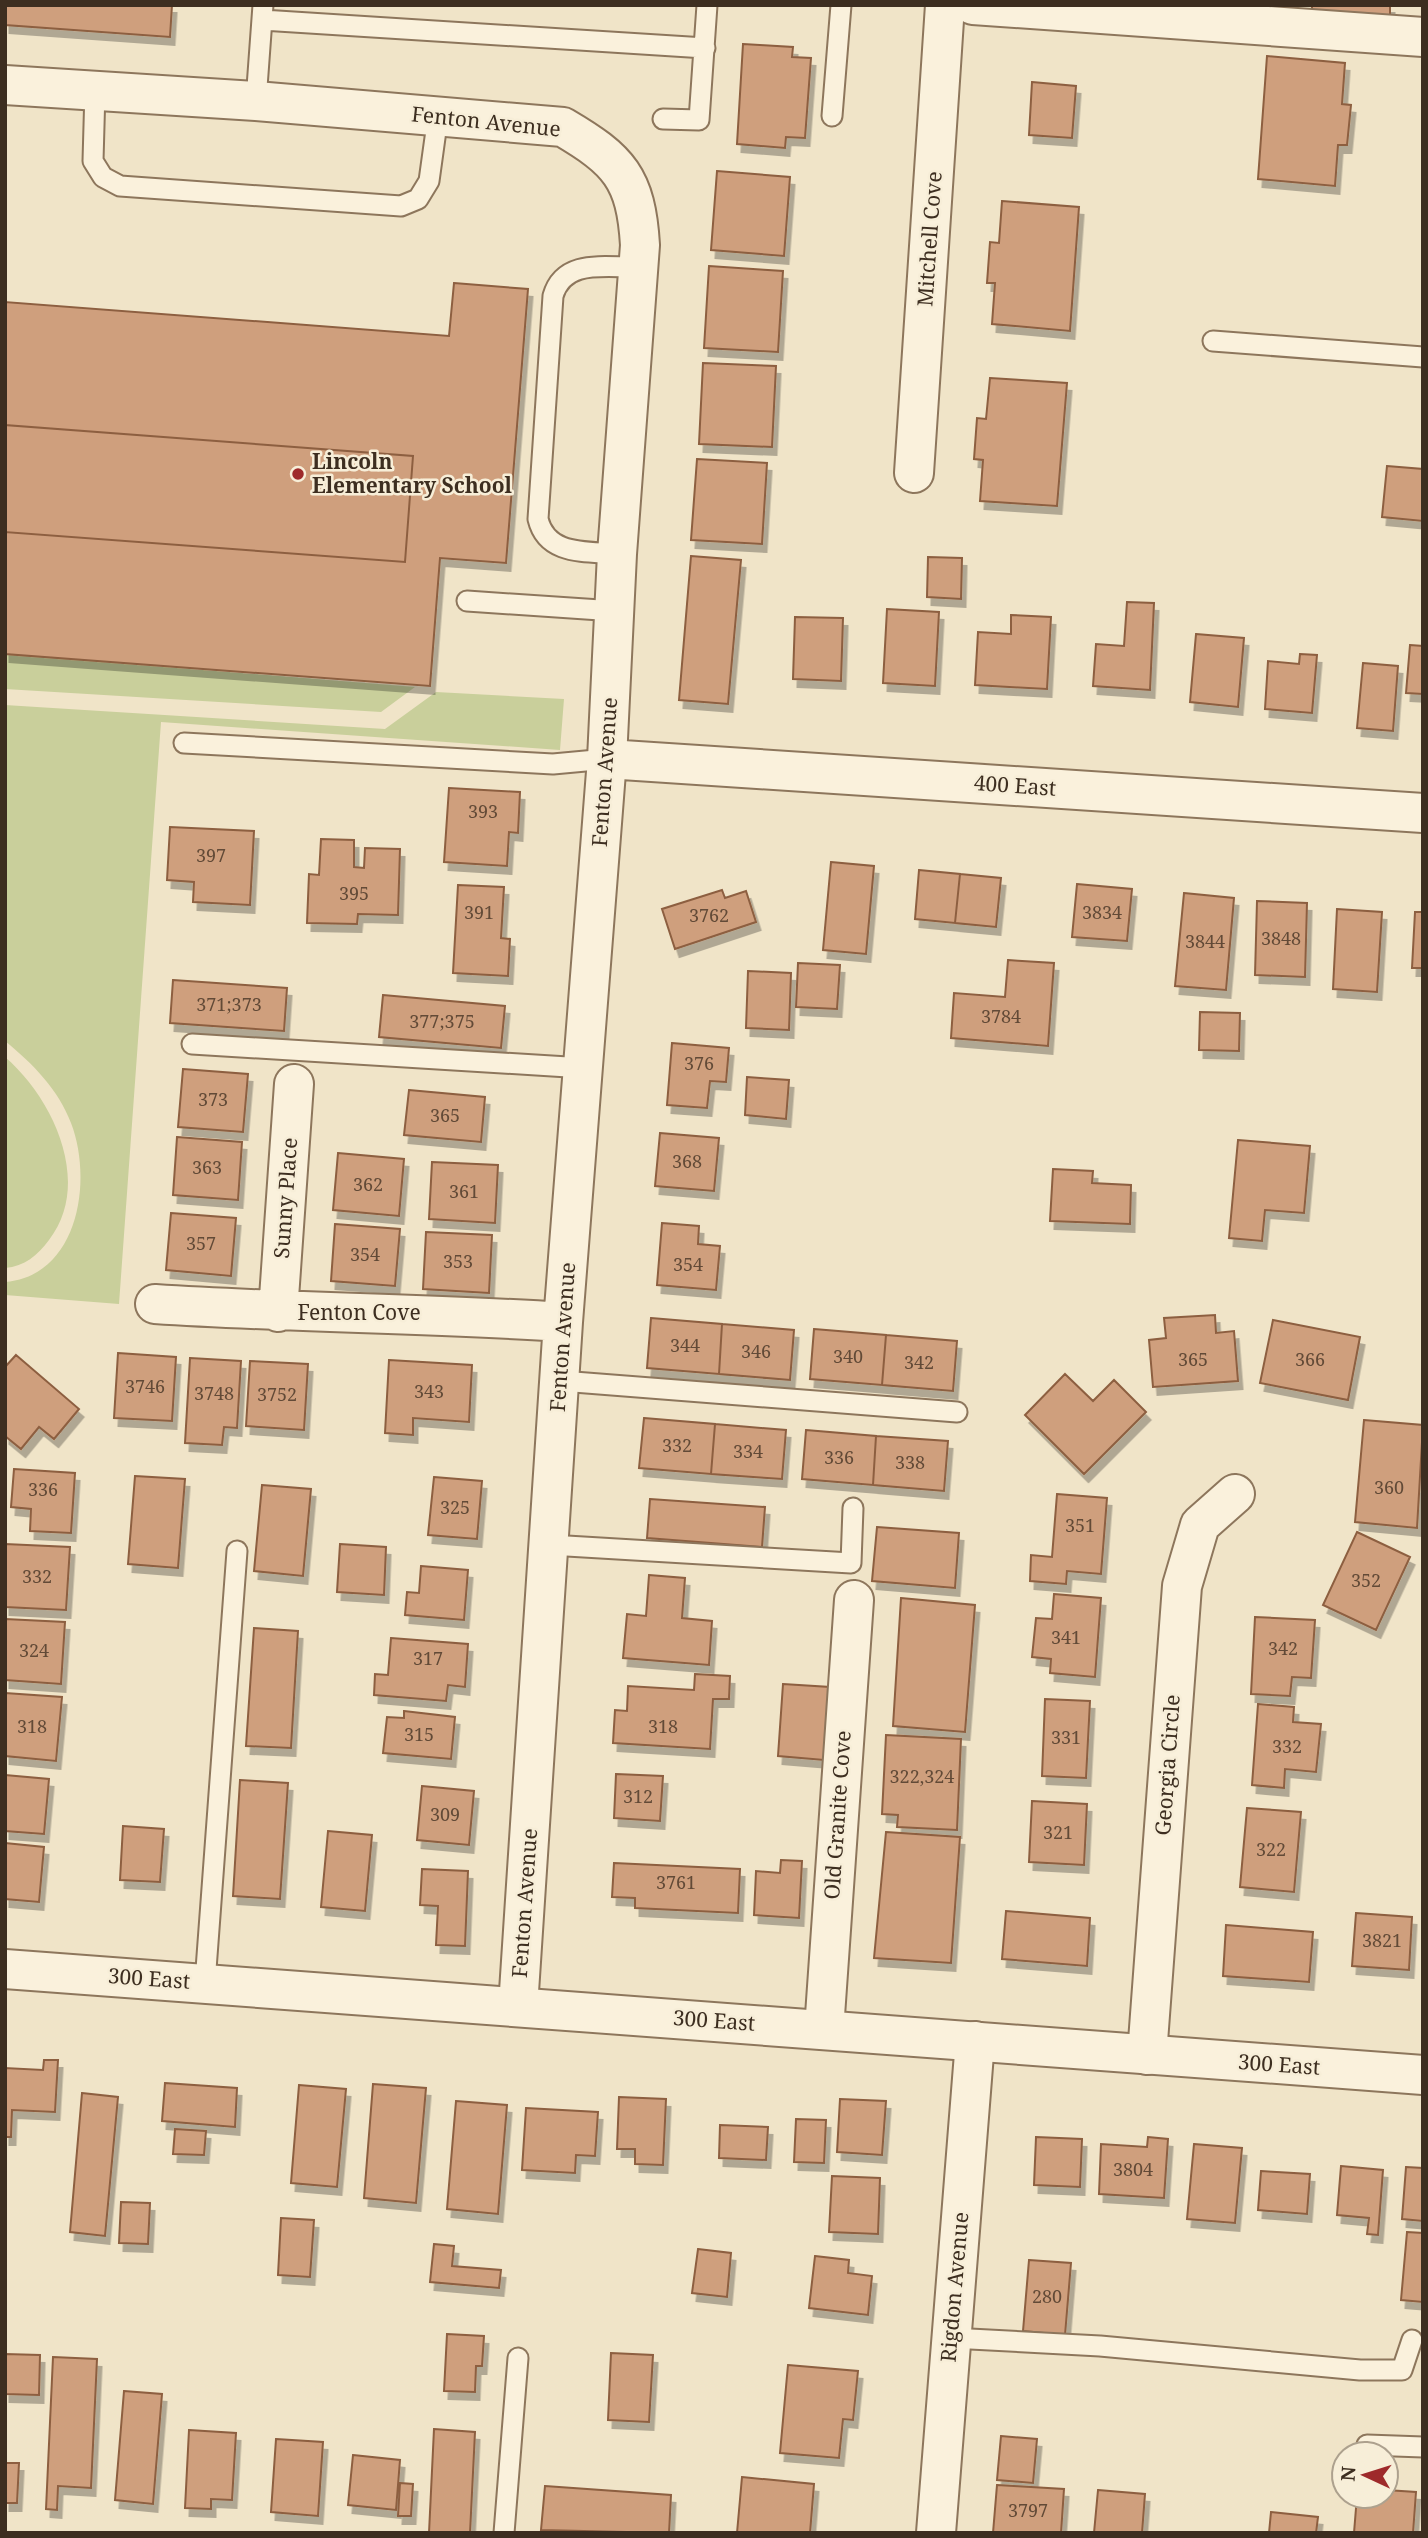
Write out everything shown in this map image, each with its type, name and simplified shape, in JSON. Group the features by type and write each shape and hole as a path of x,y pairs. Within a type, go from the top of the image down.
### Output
{"street":[{"name":"Mitchell Cove","path":"914,473 945,5"},
{"path":"974,5 1423,37"},
{"name":"Fenton Avenue","path":"5,85 257,101 563,127 604,152 627,182 638,213 638,267 617,554 607,759 563,1322 517,2007"},
{"name":"400 East","path":"607,759 1423,813"},
{"name":"Sunny Place","path":"278,1312 294,1084"},
{"name":"Fenton Cove","path":"155,1304 278,1312 426,1313 563,1322"},
{"name":"Georgia Circle","path":"1147,2055 1182,1586 1200,1525 1235,1494"},
{"name":"Old Granite Cove","path":"824,2030 854,1600"},
{"name":"300 East","path":"5,1969 1423,2075"},
{"name":"Rigdon Avenue","path":"936,2533 975,2041"}],"lane":[{"path":"663,119 699,120 707,5"},
{"path":"832,116 841,5"},
{"path":"257,101 263,13 705,48"},
{"path":"95,90 93,161 103,177 120,186 190,192 401,206 418,199 429,181 438,116"},
{"path":"617,554 558,547 548,542 538,519 553,296 557,283 565,274 580,268 638,267"},
{"path":"1213,341 1423,357"},
{"path":"467,601 615,611"},
{"path":"184,743 552,764 607,759"},
{"path":"192,1044 584,1069"},
{"path":"561,1381 957,1412"},
{"path":"550,1545 851,1563 853,1508"},
{"path":"205,1983 237,1551"},
{"path":"951,2338 1100,2346 1360,2370 1402,2370 1412,2340"},
{"path":"504,2533 518,2358"},
{"path":"1400,2446 1423,2447"}],"green space":[{"path":"5,654 415,687 381,712 5,689"},
{"path":"436,692 564,699 560,750 161,722 119,1304 5,1295 5,1282 30,1276 50,1263 64,1244 74,1222 80,1171 78,1146 66,1111 35,1068 5,1041 5,705 385,729"},
{"path":"5,1057 22,1074 52,1118 62,1142 67,1168 67,1193 62,1217 49,1240 25,1262 5,1268"}],"building":[{"path":"5,5 172,5 170,37 5,25"},
{"path":"1312,5 1390,5 1390,16 1312,10"},
{"path":"743,44 793,47 792,57 811,58 805,138 786,137 785,148 737,144"},
{"path":"1267,56 1345,63 1342,104 1351,105 1347,145 1338,145 1335,186 1258,179"},
{"path":"1032,82 1076,86 1072,138 1029,135"},
{"path":"717,171 790,177 784,256 711,250"},
{"path":"1002,201 1079,207 1070,331 992,324 995,283 987,283 990,242 999,243"},
{"path":"709,266 783,271 778,352 704,348"},
{"path":"454,283 528,289 506,563 440,558 430,686 5,654 5,532 405,562 413,456 5,425 5,302 449,336"},
{"path":"454,283 528,289 506,563 440,558 430,686 5,654 5,302 449,336"},
{"path":"703,363 776,366 772,447 699,444"},
{"path":"990,378 1067,383 1057,506 980,501 983,460 974,459 977,418 986,419"},
{"path":"697,459 767,463 762,544 691,540"},
{"path":"1387,466 1423,469 1423,521 1382,517"},
{"path":"691,556 741,560 728,704 679,700"},
{"path":"928,557 962,558 961,599 927,597"},
{"path":"1127,602 1154,603 1150,690 1093,686 1096,644 1124,646"},
{"path":"887,609 939,612 935,686 883,683"},
{"path":"1011,615 1051,617 1047,689 975,685 978,632 1011,634"},
{"path":"795,617 843,618 841,681 793,679"},
{"path":"1196,634 1244,638 1238,707 1190,702"},
{"path":"1410,645 1423,646 1423,694 1406,693"},
{"path":"1300,654 1317,655 1312,713 1265,709 1268,661 1299,664"},
{"path":"1363,663 1398,666 1393,731 1357,728"},
{"path":"449,788 520,792 518,833 509,832 507,866 444,862"},
{"path":"170,827 254,831 250,905 193,902 194,882 167,880"},
{"path":"321,839 354,840 354,867 364,868 365,848 400,849 398,915 358,914 357,924 307,923 309,874 319,875"},
{"path":"831,862 874,866 866,954 823,950"},
{"path":"919,870 960,874 955,923 915,919"},
{"path":"960,874 1001,878 996,927 955,923"},
{"path":"1077,884 1132,889 1127,941 1072,937"},
{"path":"458,885 504,887 501,938 510,939 508,976 453,973"},
{"path":"722,890 725,898 746,891 756,922 675,949 662,909"},
{"path":"1184,893 1234,898 1226,990 1175,986"},
{"path":"1257,901 1307,903 1305,977 1255,975"},
{"path":"1337,909 1382,912 1377,992 1333,989"},
{"path":"1415,912 1423,912 1423,968 1412,968"},
{"path":"1008,960 1054,963 1048,1046 951,1038 954,993 1005,997"},
{"path":"798,963 840,965 837,1009 796,1007"},
{"path":"748,971 791,973 789,1030 746,1028"},
{"path":"173,980 287,988 284,1031 170,1023"},
{"path":"383,995 505,1006 501,1048 379,1037"},
{"path":"1200,1012 1240,1013 1239,1051 1199,1050"},
{"path":"672,1043 729,1048 726,1082 710,1081 707,1108 667,1105"},
{"path":"183,1069 248,1074 243,1132 178,1127"},
{"path":"747,1077 789,1080 786,1119 745,1115"},
{"path":"409,1090 485,1097 481,1142 404,1135"},
{"path":"660,1133 719,1138 714,1191 655,1186"},
{"path":"177,1137 242,1142 238,1200 173,1195"},
{"path":"1238,1140 1310,1146 1304,1213 1265,1210 1262,1241 1229,1238"},
{"path":"338,1153 404,1159 399,1216 333,1210"},
{"path":"432,1162 498,1165 495,1223 429,1219"},
{"path":"1053,1169 1093,1171 1092,1183 1131,1185 1130,1224 1050,1221"},
{"path":"171,1213 236,1218 231,1276 166,1270"},
{"path":"662,1223 699,1226 698,1244 720,1246 716,1290 657,1285"},
{"path":"335,1224 400,1229 395,1286 331,1281"},
{"path":"426,1232 492,1235 489,1293 423,1289"},
{"path":"1215,1315 1216,1333 1234,1331 1238,1381 1153,1387 1149,1340 1166,1338 1164,1318"},
{"path":"651,1318 722,1324 719,1374 647,1368"},
{"path":"1273,1320 1360,1337 1348,1400 1260,1383"},
{"path":"722,1324 794,1330 790,1380 719,1374"},
{"path":"814,1329 886,1335 882,1385 810,1379"},
{"path":"886,1335 957,1341 953,1391 882,1385"},
{"path":"118,1353 176,1357 172,1421 114,1418"},
{"path":"16,1355 79,1409 54,1439 39,1427 21,1449 5,1436 5,1367"},
{"path":"190,1358 241,1361 237,1428 224,1427 222,1445 185,1443"},
{"path":"389,1360 472,1365 469,1422 413,1418 413,1435 385,1433"},
{"path":"250,1361 308,1364 304,1430 246,1426"},
{"path":"1065,1374 1093,1401 1114,1380 1146,1412 1084,1474 1025,1415"},
{"path":"644,1418 715,1424 711,1474 639,1468"},
{"path":"1364,1420 1423,1425 1417,1528 1355,1522"},
{"path":"715,1424 786,1430 782,1479 711,1474"},
{"path":"806,1430 876,1436 873,1485 802,1479"},
{"path":"876,1436 948,1441 944,1491 873,1485"},
{"path":"14,1469 75,1473 71,1533 30,1531 31,1509 11,1507"},
{"path":"135,1476 185,1479 178,1568 128,1564"},
{"path":"434,1477 482,1481 477,1539 428,1535"},
{"path":"262,1485 311,1489 303,1576 254,1571"},
{"path":"1057,1494 1107,1498 1101,1574 1067,1571 1066,1584 1030,1581 1031,1555 1052,1557"},
{"path":"650,1499 765,1507 762,1547 647,1538"},
{"path":"877,1527 959,1533 955,1588 872,1581"},
{"path":"1357,1532 1410,1557 1376,1630 1323,1605"},
{"path":"5,1544 70,1547 66,1610 5,1607"},
{"path":"340,1544 386,1547 384,1595 337,1592"},
{"path":"421,1566 468,1570 464,1620 405,1615 407,1592 419,1593"},
{"path":"649,1575 685,1578 682,1618 712,1621 709,1665 623,1658 627,1614 646,1616"},
{"path":"1054,1594 1101,1598 1095,1677 1050,1673 1051,1659 1032,1657 1036,1618 1052,1619"},
{"path":"901,1598 975,1605 965,1732 893,1726"},
{"path":"1255,1617 1315,1620 1311,1678 1292,1677 1290,1696 1251,1694"},
{"path":"5,1619 65,1622 61,1684 5,1680"},
{"path":"254,1628 298,1631 291,1748 246,1746"},
{"path":"391,1638 468,1644 465,1687 448,1685 446,1701 374,1695 375,1674 388,1675"},
{"path":"695,1674 730,1676 729,1699 713,1699 710,1749 613,1743 615,1710 627,1711 628,1686 694,1690"},
{"path":"783,1684 830,1687 824,1760 778,1756"},
{"path":"5,1693 62,1697 56,1761 5,1756"},
{"path":"1045,1699 1090,1701 1086,1778 1042,1776"},
{"path":"1258,1704 1294,1707 1293,1722 1321,1724 1316,1772 1285,1769 1284,1788 1252,1785"},
{"path":"404,1711 455,1717 451,1759 383,1753 387,1717 404,1718"},
{"path":"886,1735 961,1739 957,1830 897,1827 898,1815 882,1814"},
{"path":"616,1774 663,1776 660,1821 614,1818"},
{"path":"5,1775 49,1779 44,1834 5,1831"},
{"path":"240,1780 288,1783 280,1899 233,1896"},
{"path":"422,1786 474,1791 469,1845 417,1840"},
{"path":"1032,1801 1087,1804 1084,1865 1029,1862"},
{"path":"1247,1808 1301,1812 1294,1892 1240,1887"},
{"path":"123,1826 164,1829 160,1882 120,1880"},
{"path":"328,1831 372,1835 365,1911 321,1907"},
{"path":"886,1832 960,1837 951,1963 874,1958"},
{"path":"5,1843 44,1847 39,1902 5,1899"},
{"path":"781,1860 802,1861 799,1918 754,1915 756,1871 780,1873"},
{"path":"614,1863 740,1869 738,1913 635,1908 635,1898 612,1897"},
{"path":"422,1869 468,1871 465,1946 436,1945 438,1906 420,1905"},
{"path":"1006,1911 1090,1918 1087,1966 1002,1959"},
{"path":"1356,1913 1412,1917 1409,1970 1352,1966"},
{"path":"1226,1925 1313,1932 1309,1982 1223,1976"},
{"path":"44,2060 58,2060 55,2112 12,2110 11,2137 5,2137 5,2068 43,2070"},
{"path":"165,2083 237,2088 235,2127 162,2121"},
{"path":"373,2084 426,2088 416,2203 364,2198"},
{"path":"299,2085 346,2089 337,2187 291,2183"},
{"path":"82,2093 118,2097 105,2236 70,2232"},
{"path":"619,2097 666,2099 663,2165 635,2164 635,2149 617,2149"},
{"path":"840,2099 886,2101 882,2155 837,2152"},
{"path":"456,2101 507,2105 498,2214 447,2209"},
{"path":"526,2108 598,2112 595,2156 576,2155 575,2173 522,2170"},
{"path":"796,2119 826,2120 824,2163 794,2162"},
{"path":"720,2125 768,2127 766,2160 719,2158"},
{"path":"175,2129 206,2131 204,2155 173,2154"},
{"path":"1036,2137 1082,2139 1080,2187 1034,2185"},
{"path":"1148,2137 1168,2139 1164,2198 1099,2194 1101,2144 1147,2147"},
{"path":"1194,2144 1242,2148 1235,2223 1187,2219"},
{"path":"1341,2166 1383,2170 1378,2235 1367,2234 1369,2218 1337,2215"},
{"path":"1406,2167 1423,2168 1423,2221 1402,2219"},
{"path":"1261,2171 1310,2174 1307,2214 1258,2210"},
{"path":"832,2176 880,2178 878,2234 829,2232"},
{"path":"121,2202 150,2203 148,2244 119,2243"},
{"path":"281,2218 314,2220 310,2277 278,2275"},
{"path":"1407,2232 1423,2233 1423,2302 1401,2300"},
{"path":"434,2244 454,2246 452,2266 501,2270 499,2288 430,2282"},
{"path":"698,2249 731,2253 727,2297 692,2293"},
{"path":"815,2256 849,2260 848,2273 872,2276 868,2315 809,2308"},
{"path":"1029,2260 1071,2263 1065,2335 1023,2331"},
{"path":"447,2334 484,2336 482,2366 476,2366 475,2392 444,2391"},
{"path":"611,2353 653,2355 649,2422 608,2420"},
{"path":"5,2354 40,2355 39,2395 5,2394"},
{"path":"53,2357 97,2359 91,2488 58,2486 57,2510 46,2509"},
{"path":"788,2365 858,2371 853,2420 843,2419 839,2458 780,2453"},
{"path":"124,2391 162,2394 153,2504 115,2500"},
{"path":"434,2429 475,2432 470,2533 429,2533"},
{"path":"189,2430 236,2433 232,2500 211,2499 211,2509 185,2508"},
{"path":"1001,2436 1037,2439 1033,2483 997,2480"},
{"path":"276,2439 323,2442 318,2516 271,2512"},
{"path":"353,2455 400,2460 396,2510 348,2505"},
{"path":"5,2463 19,2463 17,2503 5,2503"},
{"path":"742,2477 814,2484 810,2533 737,2533"},
{"path":"400,2483 413,2484 411,2516 398,2516"},
{"path":"997,2485 1064,2489 1061,2533 993,2533"},
{"path":"545,2486 671,2495 669,2533 541,2530"},
{"path":"1098,2490 1145,2494 1142,2533 1094,2533"},
{"path":"1400,2491 1416,2492 1413,2533 1354,2533 1356,2510 1400,2510"},
{"path":"1271,2512 1318,2517 1316,2533 1269,2533"}],"place":[{"name":"Lincoln Elementary School","path":"298,474"}]}
